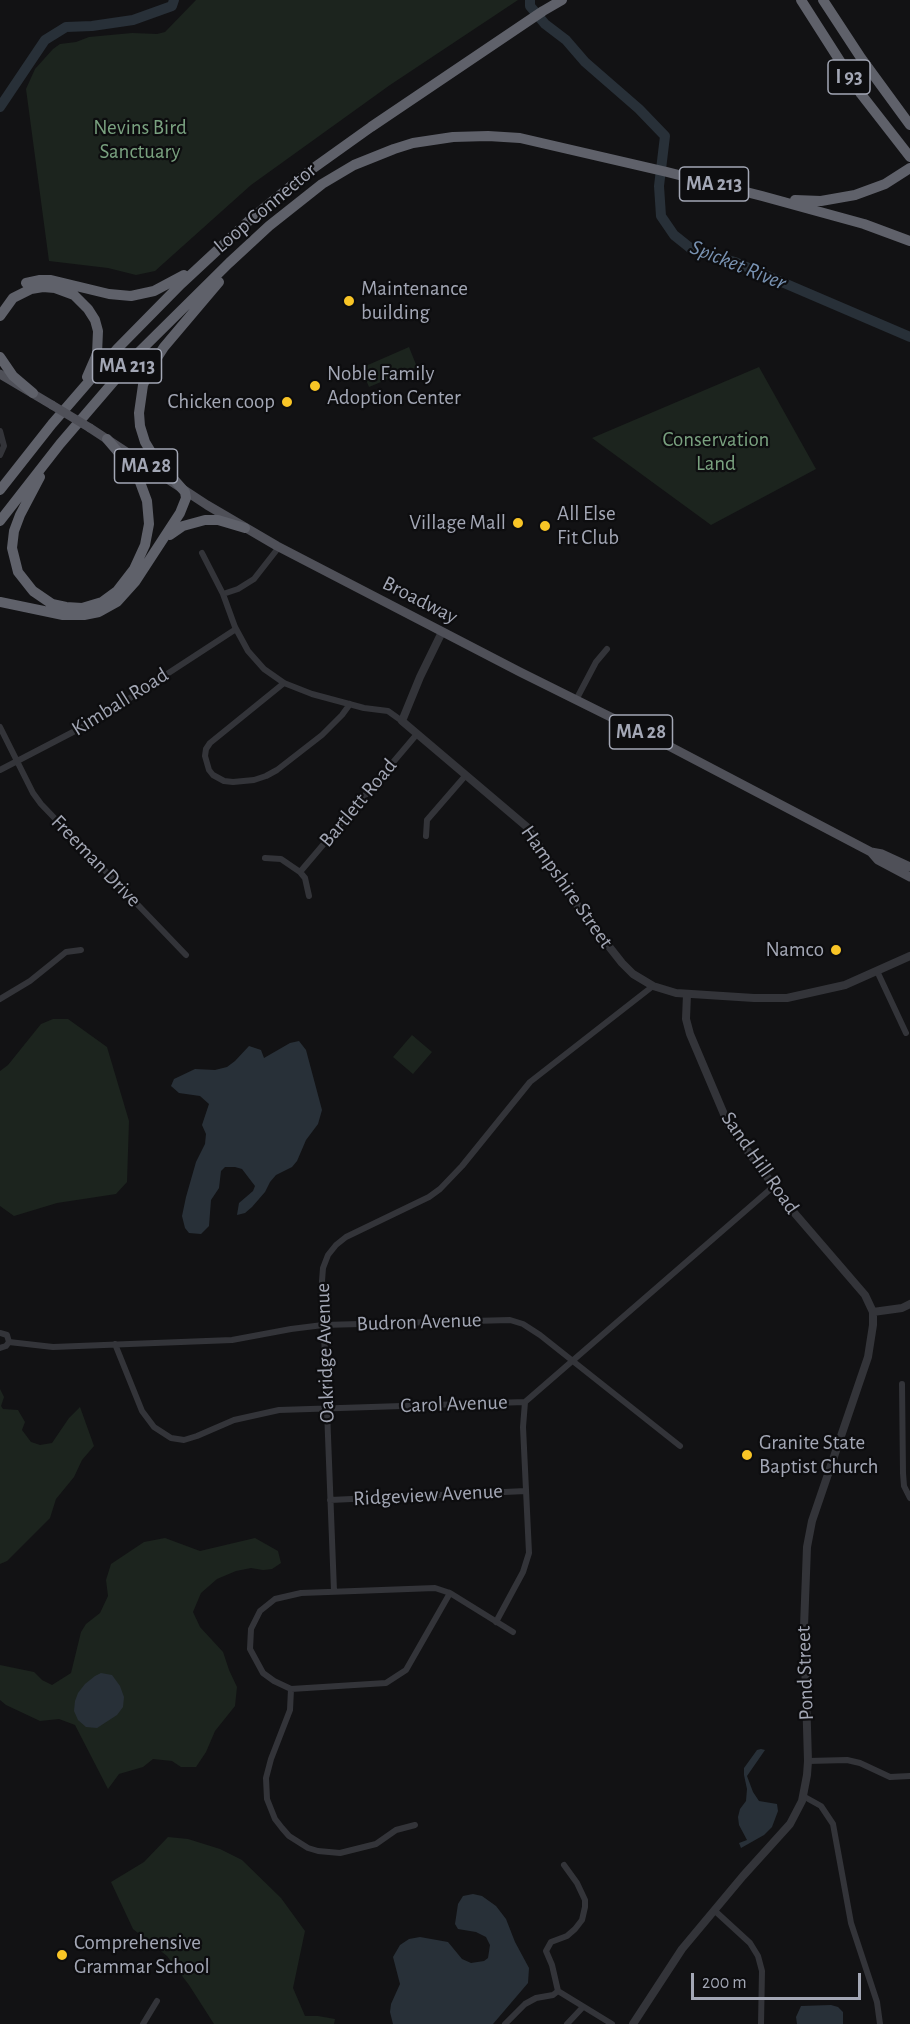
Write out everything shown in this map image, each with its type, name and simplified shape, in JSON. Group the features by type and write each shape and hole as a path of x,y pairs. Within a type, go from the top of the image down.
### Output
{"highway":[{"path":"543,11 554,0"},
{"path":"543,11 562,0"},
{"name":"I 93","path":"801,0 841,65 907,153"},
{"name":"I 93","path":"824,0 861,58 910,125"},
{"name":"Loop Connector","path":"0,490 52,424 117,349 211,255 264,208 331,155 543,11"},
{"name":"Loop Connector","path":"0,521 89,410 147,344 212,279 275,221 330,178 367,159 413,143 453,136 520,138 762,196"},
{"path":"762,196 812,202 842,198 879,186 910,168"},
{"path":"762,196 845,219 910,241"},
{"path":"0,602 68,615 84,615 99,612 124,596 160,546 180,513 186,498 185,492 154,458 145,442 139,413 143,385 151,367 172,336 275,221"},
{"path":"0,302 16,288 40,280 61,282 117,295 146,294 177,280 211,255"},
{"path":"0,316 10,301 22,293 48,287 74,295 85,305 95,320 98,345 93,366 52,424"},
{"path":"0,357 13,375 33,393"},
{"path":"89,410 38,482 20,515 13,537 14,560 21,577 33,591 52,604 82,608 113,595 134,569 147,538 150,516 145,492 132,466 107,440"},
{"path":"160,546 174,531 192,522 218,520 245,528"}],"main road":[{"name":"Broadway","path":"2,378 33,393 185,492 279,547 871,852"},
{"path":"871,852 882,854 910,867"},
{"path":"871,852 878,860 910,877"}],"street":[{"path":"0,431 4,446 0,455"},
{"path":"223,594 238,589 254,579 279,547"},
{"name":"Hampshire Street","path":"202,553 223,594 236,629 248,651 264,669 284,683 312,694 388,711 402,721 528,827 581,911 609,947 627,969 653,986 687,994 787,998 835,988 910,957"},
{"name":"Kimball Road","path":"0,770 98,719 236,629"},
{"path":"402,721 442,632"},
{"path":"576,700 596,662 607,649"},
{"path":"284,683 210,743 205,756 213,775 224,781 233,782 266,776 322,735 350,704"},
{"name":"Freeman Drive","path":"0,727 33,793 41,804 186,955"},
{"name":"Bartlett Road","path":"300,872 417,734"},
{"path":"426,836 427,820 466,775"},
{"path":"266,858 281,859 300,872 305,878 309,896"},
{"path":"0,999 30,981 66,951 81,950"},
{"path":"878,971 906,1033"},
{"name":"Oakridge Avenue","path":"334,1591 323,1326 322,1275 325,1261 336,1245 357,1230 429,1197 440,1189 462,1166 530,1082 653,986"},
{"name":"Sand Hill Road","path":"687,994 688,1029 723,1114 740,1142 808,1230 865,1295 873,1312"},
{"name":"Carol Avenue","path":"115,1344 142,1411 154,1427 171,1438 184,1440 197,1437 234,1420 270,1411 525,1402 774,1186"},
{"path":"873,1312 902,1308 910,1304"},
{"name":"Pond Street","path":"633,2024 682,1949 790,1824 803,1796 808,1761 804,1627 807,1547 815,1513 868,1357 872,1338 873,1312"},
{"name":"Budron Avenue","path":"9,1342 47,1347 232,1340 291,1329 323,1326 510,1320 535,1331 680,1446"},
{"path":"0,1333 7,1335 9,1342 0,1348"},
{"path":"902,1384 903,1473 904,1486 910,1498"},
{"path":"496,1622 528,1560 523,1421 525,1402"},
{"name":"Ridgeview Avenue","path":"330,1500 526,1491"},
{"path":"450,1593 406,1670 397,1677 380,1684 291,1689 274,1681 258,1667 250,1649 253,1622 264,1606 281,1596 301,1593 435,1588 450,1593 513,1632"},
{"path":"291,1689 290,1710 266,1778 267,1799 275,1820 282,1828 298,1843 308,1848 340,1853 376,1844 396,1830 415,1825"},
{"path":"808,1761 848,1760 890,1777 910,1776"},
{"path":"803,1796 821,1806 833,1824 851,1923 877,2002 880,2024"},
{"path":"564,1865 577,1883 585,1900 585,1907 582,1920 575,1929 567,1936 551,1942 547,1947 546,1951 558,1991 612,2024"},
{"path":"714,1910 750,1943 758,1956 762,1971 761,2024"},
{"path":"505,2024 525,2004 536,1998 553,1995 558,1991"},
{"path":"143,2024 157,2001"},
{"path":"567,2024 583,2007"}],"green space":[{"name":"Nevins Bird Sanctuary","path":"196,0 518,0 390,85 251,185 155,271 136,275 108,268 49,261 26,89 35,69 60,44 76,42 89,37 165,32"},
{"path":"409,347 417,367 369,387 361,368"},
{"name":"Conservation Land","path":"759,367 816,469 711,525 592,438"},
{"path":"53,1019 68,1019 107,1047 129,1121 127,1182 116,1194 57,1203 14,1216 0,1206 0,1071 8,1065 41,1024"},
{"path":"412,1035 432,1052 413,1074 393,1057"},
{"path":"0,1389 4,1397 1,1406 3,1409 18,1410 25,1422 22,1430 31,1442 40,1445 52,1443 69,1418 80,1407 94,1446 82,1460 74,1477 56,1499 50,1518 7,1561 0,1564"},
{"path":"165,1538 200,1551 255,1538 278,1551 281,1563 272,1569 251,1568 217,1579 201,1593 193,1612 200,1627 223,1652 237,1687 235,1706 215,1731 206,1752 196,1767 181,1767 172,1761 153,1759 143,1767 119,1774 108,1789 75,1725 59,1719 40,1721 0,1700 0,1665 34,1672 42,1680 52,1685 71,1673 81,1632 86,1624 100,1613 108,1596 106,1580 111,1564 144,1542"},
{"path":"168,1837 188,1839 220,1849 242,1860 281,1898 305,1931 293,1988 305,2016 335,2019 334,2024 214,2024 167,1956 133,1929 111,1882 144,1862"}],"shaded area":[{"path":"299,1041 306,1050 322,1110 318,1124 306,1140 297,1161 292,1167 276,1175 252,1207 245,1213 237,1215 239,1203 253,1191 255,1186 242,1169 225,1167 221,1171 219,1188 211,1200 209,1226 201,1234 189,1233 182,1216 196,1162 205,1144 206,1134 202,1125 209,1104 200,1096 179,1093 171,1086 174,1079 195,1069 215,1070 227,1067 249,1046 261,1050 264,1058 290,1043"},
{"path":"101,1673 112,1675 120,1686 124,1697 123,1707 117,1715 97,1728 86,1727 78,1720 74,1711 75,1701 85,1684"},
{"path":"757,1750 765,1750 747,1776 759,1801 777,1804 778,1811 772,1827 764,1835 741,1848 739,1843 747,1840 739,1825 738,1817 746,1801 744,1768"},
{"path":"473,1894 482,1896 496,1906 506,1919 529,1968 528,1983 493,2024 393,2024 391,2004 400,1984 393,1957 400,1945 409,1939 420,1937 448,1942 462,1959 471,1963 488,1958 490,1945 486,1937 476,1932 458,1929 455,1924 458,1904 463,1896"},
{"path":"831,2005 843,2012 843,2024 797,2024 796,2017 801,2006"}],"waterway":[{"name":"Spicket River","path":"0,107 45,40 66,27 133,20 172,6 174,0"},
{"name":"Spicket River","path":"530,0 530,6 545,24 566,40 585,62 639,109 665,136 659,186 661,216 674,235 694,251 735,262 910,337"}],"place":[{"name":"Maintenance building","path":"349,301"},
{"name":"Noble Family Adoption Center","path":"315,386"},
{"name":"Chicken coop","path":"287,402"},
{"name":"Village Mall","path":"518,523"},
{"name":"All Else Fit Club","path":"545,526"},
{"name":"Namco","path":"836,950"},
{"name":"Granite State Baptist Church","path":"747,1455"},
{"name":"Comprehensive Grammar School","path":"62,1955"}]}
